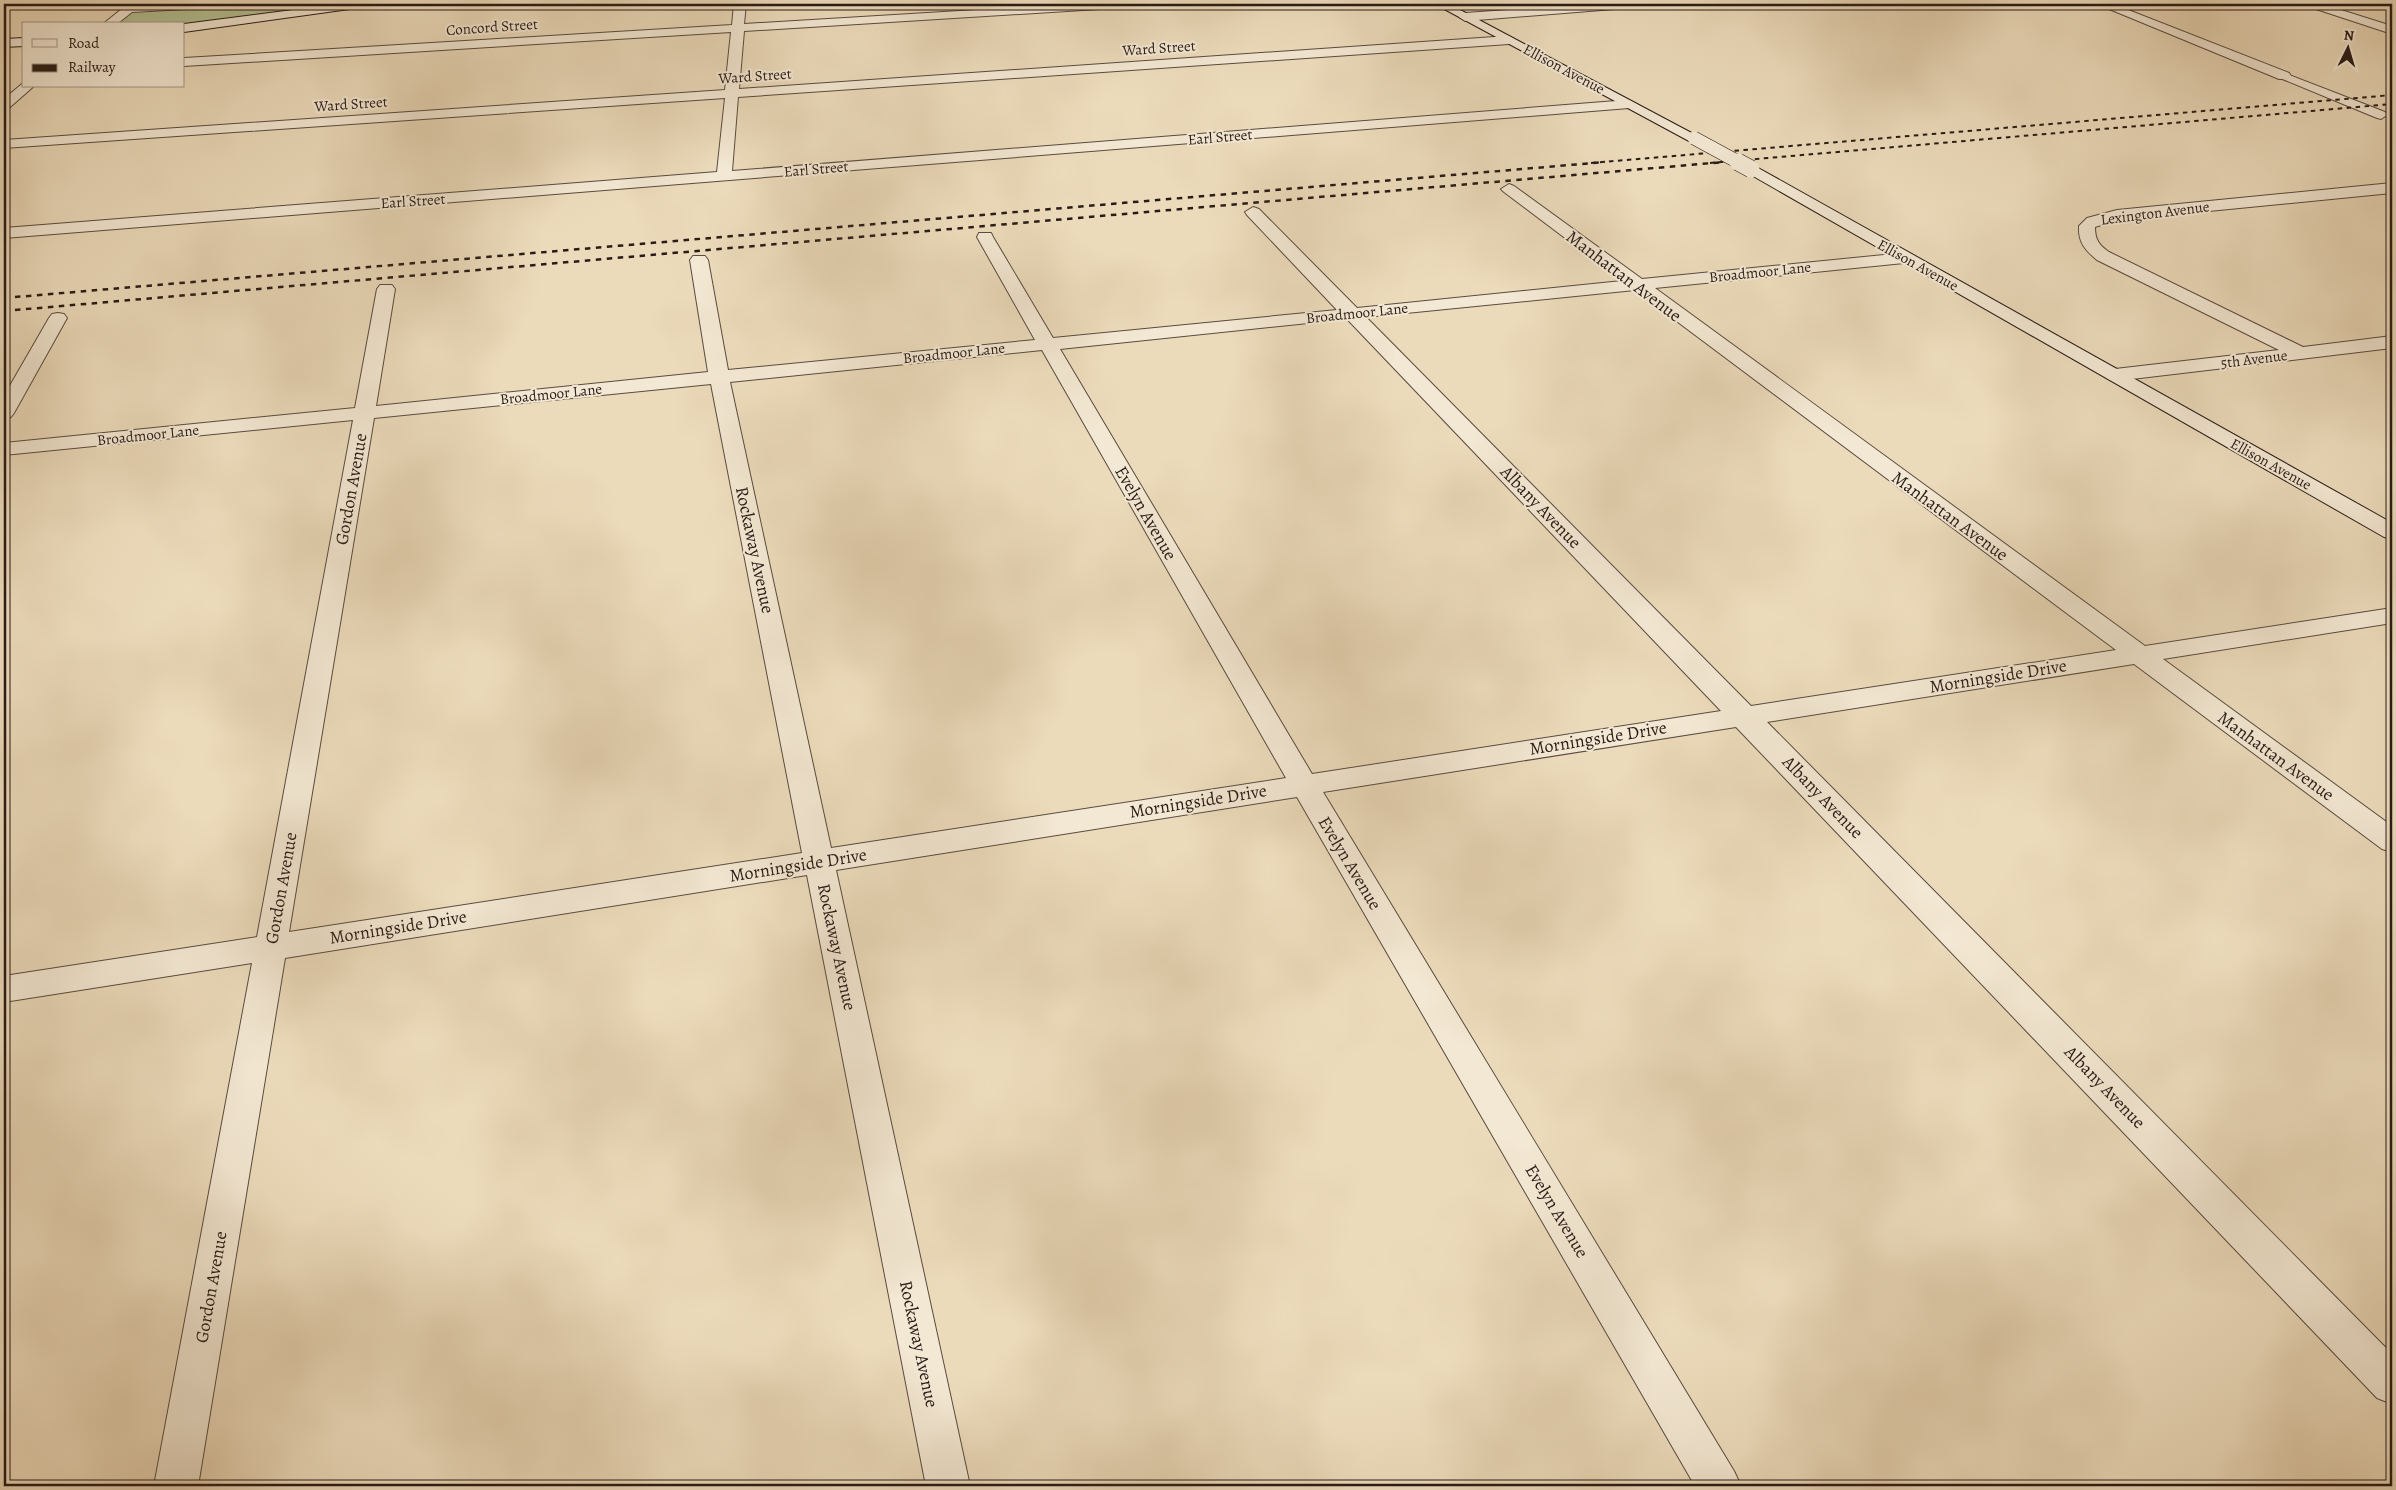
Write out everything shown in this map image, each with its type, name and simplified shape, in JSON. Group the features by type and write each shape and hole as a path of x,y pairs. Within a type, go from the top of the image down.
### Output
{"street":[{"path":"112,22 132,6 221,4"},
{"path":"185,28 364,4"},
{"path":"724,177 740,4"},
{"name":"Concord Street","path":"185,62 1131,4"},
{"name":"Ellison Avenue","path":"1441,4 1694,138 2392,532"},
{"path":"1465,17 1639,4"},
{"path":"2103,4 2284,76"},
{"path":"2311,4 2392,30"},
{"name":"Ward Street","path":"4,144 1509,40"},
{"path":"4,43 22,42"},
{"path":"4,105 25,88"},
{"name":"Earl Street","path":"4,233 1629,104"},
{"name":"Lexington Avenue","path":"2300,353 2103,256 2088,245 2086,240 2087,226 2093,221 2117,215 2392,188"},
{"name":"Manhattan Avenue","path":"1508,189 2392,841"},
{"name":"Albany Avenue","path":"1253,212 2392,1382"},
{"name":"Evelyn Avenue","path":"985,237 1304,784 1719,1486"},
{"name":"Broadmoor Lane","path":"4,450 1904,258"},
{"name":"Rockaway Avenue","path":"699,260 719,377 948,1486"},
{"name":"Gordon Avenue","path":"176,1486 386,289"},
{"path":"4,412 58,318"},
{"name":"5th Avenue","path":"2115,375 2392,342"},
{"name":"Morningside Drive","path":"4,989 2392,614"}],"lane":[{"path":"2284,76 2381,115"}],"green space":[{"path":"239,4 354,4 185,26 185,22 118,22 135,10"}],"railway":[{"path":"1591,163 2392,95"},
{"path":"1710,163 2392,104"},
{"path":"4,298 1605,162"},
{"path":"4,311 1724,162"}]}
